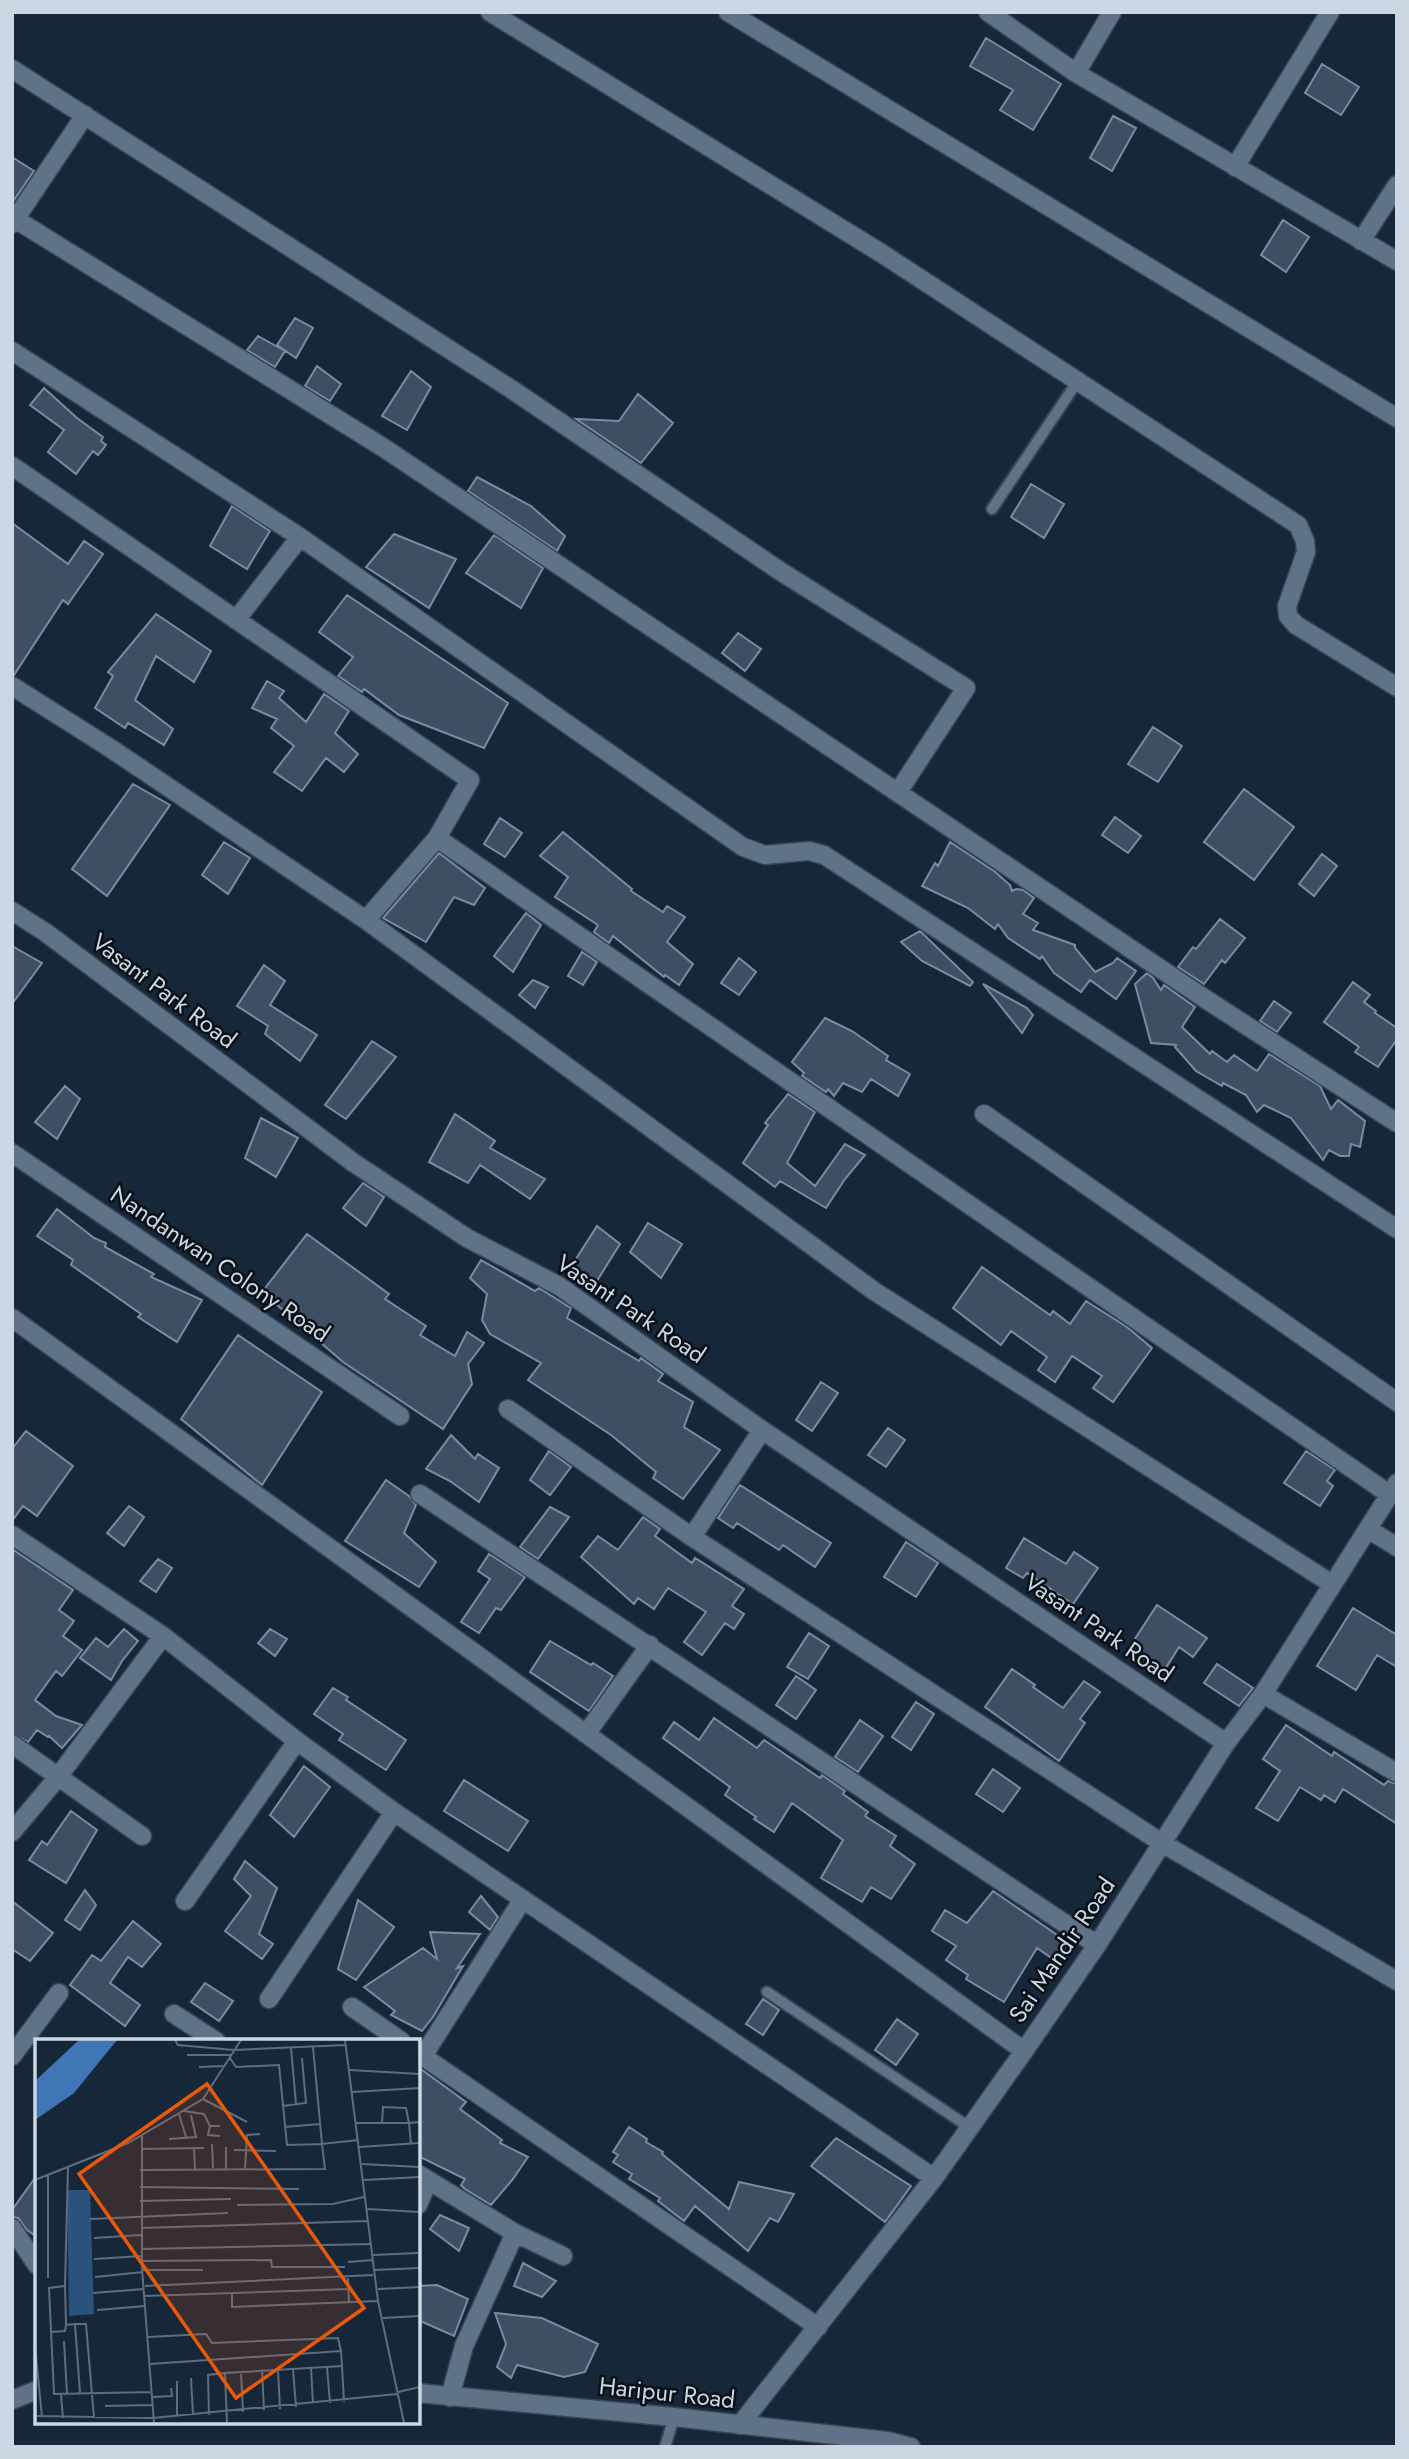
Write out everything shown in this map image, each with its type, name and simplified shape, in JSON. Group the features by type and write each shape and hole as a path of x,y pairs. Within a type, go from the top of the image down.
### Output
{"street":[{"path":"490,12 881,253 1298,525 1305,541 1306,552 1287,606 1288,616 1296,625 1397,687"},
{"path":"728,12 1397,418"},
{"path":"988,12 1076,73 1397,261"},
{"path":"1076,73 1112,12"},
{"path":"1234,167 1330,12"},
{"path":"12,69 511,389 780,571 966,688 898,792"},
{"path":"85,115 14,222 384,448 1207,1000 1397,1123"},
{"path":"1361,241 1397,185"},
{"path":"12,351 300,537 743,847 765,855 810,851 824,855 1397,1229"},
{"path":"12,467 470,780 437,838 366,920"},
{"path":"236,620 300,537"},
{"path":"12,687 110,748 366,920 874,1291 1332,1584"},
{"path":"437,838 1393,1488"},
{"name":"Vasant Park Road","path":"12,911 45,932 354,1163 467,1238 559,1286 762,1430 1226,1743"},
{"path":"984,1114 1397,1402"},
{"name":"Nandanwan Colony Road","path":"12,1153 400,1416"},
{"path":"12,1318 1024,2051"},
{"path":"508,1409 692,1537 1162,1843 1397,1981"},
{"path":"692,1537 762,1430"},
{"name":"Sai Mandir Road","path":"740,2425 933,2178 1024,2051 1097,1945 1226,1743 1263,1694 1393,1488"},
{"path":"420,1494 1097,1945"},
{"path":"1368,1530 1397,1547"},
{"path":"12,1535 163,1636 297,1741 394,1812 933,2178"},
{"path":"12,1832 58,1777 163,1636"},
{"path":"586,1734 650,1645"},
{"path":"1263,1694 1397,1773"},
{"path":"185,1900 297,1741"},
{"path":"12,1744 142,1836"},
{"path":"269,1999 394,1812"},
{"path":"523,1899 421,2054 818,2327"},
{"path":"12,2056 59,1993"},
{"path":"352,2007 398,2039"},
{"path":"174,2014 213,2039"},
{"path":"423,2177 515,2234 563,2256"},
{"path":"12,2228 35,2262"},
{"path":"450,2397 464,2346 515,2234"},
{"path":"12,2400 35,2391"},
{"name":"Haripur Road","path":"420,2393 674,2417 887,2441 911,2447"}],"lane":[{"path":"992,509 1077,382"},
{"path":"767,1992 969,2127"},
{"path":"665,2447 674,2417"}],"building":[{"path":"986,38 1061,84 1033,130 1000,110 1013,90 970,66"},
{"path":"1322,64 1359,87 1341,115 1305,93"},
{"path":"1113,116 1136,128 1112,171 1090,158"},
{"path":"12,157 34,171 12,203"},
{"path":"1283,220 1309,237 1286,272 1261,255"},
{"path":"295,318 313,328 296,358 277,345"},
{"path":"258,336 285,351 275,367 247,350"},
{"path":"317,366 341,384 330,401 305,386"},
{"path":"411,371 431,387 407,430 382,416"},
{"path":"44,388 103,437 101,441 106,445 98,455 93,451 76,474 48,452 64,430 30,405"},
{"path":"638,394 673,423 641,463 576,419 619,421"},
{"path":"477,477 531,506 565,536 557,551 468,491"},
{"path":"1031,484 1064,504 1044,538 1011,517"},
{"path":"232,506 270,531 247,569 210,546"},
{"path":"12,523 68,564 84,541 103,554 68,604 63,600 14,675 12,675"},
{"path":"394,534 456,559 429,608 366,567"},
{"path":"494,535 543,568 521,608 466,573"},
{"path":"347,595 508,703 484,748 399,715 364,689 362,692 338,676 353,657 319,632"},
{"path":"156,614 211,651 194,682 156,656 135,700 173,729 164,745 128,723 125,728 95,708 113,676 108,672"},
{"path":"738,633 761,649 745,671 722,653"},
{"path":"267,681 284,691 279,698 306,722 324,694 349,711 335,733 358,754 344,772 326,758 302,791 274,772 294,746 271,728 277,719 252,708"},
{"path":"1153,727 1182,746 1158,782 1128,764"},
{"path":"133,784 170,805 107,896 72,869"},
{"path":"1244,789 1294,827 1254,880 1204,842"},
{"path":"1115,817 1141,836 1128,853 1102,835"},
{"path":"500,818 522,833 505,857 484,844"},
{"path":"563,832 632,889 631,891 663,912 667,906 685,917 667,942 693,964 679,985 665,975 664,977 613,936 609,943 594,932 598,925 555,897 568,877 540,856"},
{"path":"224,842 250,858 228,894 202,875"},
{"path":"950,842 994,871 1010,885 1012,891 1023,890 1034,898 1023,914 1038,923 1033,930 1075,945 1095,972 1117,958 1136,971 1116,999 1090,980 1081,992 1054,973 1042,956 1040,959 1008,938 998,924 995,929 968,908 922,886 935,863 938,866"},
{"path":"439,853 485,888 474,905 454,897 426,942 383,918"},
{"path":"1322,854 1337,866 1314,896 1299,884"},
{"path":"526,913 541,925 513,972 494,956"},
{"path":"1220,919 1245,938 1225,963 1222,960 1204,984 1178,967"},
{"path":"920,931 973,982 970,986 922,961 901,942"},
{"path":"12,946 42,963 12,1004"},
{"path":"582,952 597,962 583,985 568,976"},
{"path":"739,958 756,972 739,995 721,983"},
{"path":"264,965 285,981 270,1005 317,1035 300,1061 265,1034 268,1026 237,1006"},
{"path":"1147,973 1161,990 1164,985 1195,1007 1182,1027 1210,1054 1212,1051 1227,1062 1234,1055 1257,1071 1269,1054 1320,1086 1331,1109 1338,1100 1365,1121 1360,1147 1351,1144 1349,1156 1340,1156 1329,1150 1323,1160 1291,1118 1264,1105 1257,1112 1246,1095 1223,1083 1222,1086 1196,1071 1176,1045 1151,1043 1135,984"},
{"path":"533,980 548,987 535,1008 519,995"},
{"path":"1353,982 1370,995 1364,1002 1397,1028 1397,1039 1378,1067 1355,1052 1359,1047 1324,1022"},
{"path":"983,984 1027,1008 1033,1015 1022,1033"},
{"path":"1274,1001 1291,1013 1277,1032 1260,1021"},
{"path":"825,1018 852,1031 888,1056 886,1060 910,1074 898,1096 871,1079 862,1092 843,1083 834,1096 828,1089 826,1092 802,1076 804,1073 792,1062"},
{"path":"372,1041 396,1057 346,1119 325,1105"},
{"path":"65,1086 80,1099 57,1139 35,1122"},
{"path":"788,1094 815,1112 787,1163 815,1186 845,1144 865,1155 826,1208 780,1181 775,1187 743,1163 768,1125 765,1123"},
{"path":"455,1114 495,1141 490,1148 545,1179 530,1199 480,1165 468,1183 429,1162"},
{"path":"261,1118 298,1138 276,1177 245,1158"},
{"path":"363,1183 384,1197 366,1226 343,1208"},
{"path":"57,1209 94,1238 106,1243 105,1247 154,1274 151,1277 202,1300 177,1342 138,1317 141,1314 71,1265 73,1260 37,1236"},
{"path":"648,1223 682,1244 661,1278 630,1252"},
{"path":"597,1226 620,1244 595,1284 574,1269 574,1262"},
{"path":"307,1234 389,1294 385,1299 426,1326 420,1335 455,1356 467,1332 484,1343 468,1364 472,1384 443,1429 343,1362 262,1292"},
{"path":"481,1260 535,1291 539,1288 571,1308 567,1318 639,1361 641,1358 663,1374 658,1381 693,1402 684,1427 720,1450 683,1499 653,1478 656,1472 611,1435 528,1380 541,1363 490,1334 482,1320 487,1294 470,1278"},
{"path":"982,1267 1050,1315 1053,1311 1070,1324 1086,1301 1127,1327 1152,1348 1113,1402 1093,1388 1102,1376 1072,1356 1055,1382 1038,1370 1047,1357 1011,1331 1001,1345 953,1308"},
{"path":"238,1335 322,1392 262,1485 181,1419"},
{"path":"821,1382 838,1393 812,1431 796,1420"},
{"path":"888,1428 905,1440 886,1467 868,1455"},
{"path":"26,1431 73,1466 37,1516 23,1506 12,1521 12,1449"},
{"path":"451,1435 475,1459 478,1454 499,1468 479,1502 450,1481 426,1469"},
{"path":"549,1451 571,1467 550,1495 530,1480"},
{"path":"1306,1451 1335,1470 1327,1481 1333,1486 1320,1506 1284,1483"},
{"path":"386,1480 409,1496 416,1505 404,1533 436,1562 419,1587 345,1541"},
{"path":"740,1485 831,1543 815,1567 783,1545 779,1550 737,1523 733,1528 718,1518"},
{"path":"129,1506 144,1517 124,1546 107,1533"},
{"path":"550,1507 569,1517 538,1559 520,1547"},
{"path":"643,1517 660,1529 655,1536 692,1563 695,1558 744,1589 732,1606 744,1614 734,1629 725,1623 702,1655 684,1642 706,1612 668,1588 654,1609 638,1598 634,1604 581,1557 598,1536 618,1550"},
{"path":"1024,1538 1066,1564 1074,1552 1098,1568 1073,1604 1027,1573 1023,1578 1006,1568"},
{"path":"906,1542 938,1563 916,1597 884,1577"},
{"path":"12,1549 73,1590 59,1610 74,1621 63,1636 82,1650 62,1676 56,1671 35,1700 56,1716 82,1725 62,1748 49,1736 37,1730 28,1742 12,1733"},
{"path":"489,1554 525,1577 501,1610 496,1608 479,1633 461,1622 490,1579 478,1571"},
{"path":"158,1559 172,1568 156,1592 140,1581"},
{"path":"1157,1605 1207,1638 1193,1657 1179,1647 1164,1671 1129,1648"},
{"path":"1353,1608 1397,1635 1397,1667 1377,1655 1356,1690 1317,1666"},
{"path":"124,1629 138,1641 111,1680 80,1658 96,1638 108,1647"},
{"path":"270,1629 287,1639 275,1656 258,1643"},
{"path":"809,1633 829,1646 808,1679 787,1667"},
{"path":"550,1641 613,1676 589,1711 530,1672"},
{"path":"1217,1664 1253,1688 1239,1706 1204,1683"},
{"path":"1012,1669 1063,1708 1084,1681 1100,1692 1080,1719 1085,1723 1059,1761 985,1707"},
{"path":"796,1676 816,1690 796,1719 776,1705"},
{"path":"333,1688 348,1697 346,1700 406,1740 386,1770 339,1740 343,1734 314,1714"},
{"path":"916,1702 934,1714 911,1750 892,1737"},
{"path":"714,1718 757,1748 764,1740 820,1778 822,1775 868,1812 865,1816 896,1836 890,1846 915,1864 891,1899 871,1887 862,1902 821,1878 843,1840 792,1803 774,1832 725,1795 730,1787 663,1738 674,1722 699,1740"},
{"path":"860,1720 883,1736 858,1772 835,1757"},
{"path":"1286,1725 1332,1756 1334,1752 1384,1785 1388,1781 1397,1784 1397,1824 1343,1789 1335,1802 1324,1795 1321,1800 1300,1787 1278,1821 1256,1808 1280,1771 1263,1759"},
{"path":"304,1766 330,1787 294,1837 270,1815"},
{"path":"993,1769 1020,1788 1003,1812 976,1794"},
{"path":"464,1780 528,1821 508,1851 444,1811"},
{"path":"71,1811 97,1830 66,1883 29,1860 42,1841 47,1845"},
{"path":"245,1861 277,1888 259,1934 273,1944 262,1959 225,1931 251,1896 234,1879"},
{"path":"85,1890 96,1905 80,1930 65,1920"},
{"path":"993,1891 1066,1941 1053,1959 1037,1948 1004,2002 966,1979 968,1975 946,1960 956,1946 932,1931 945,1910 967,1923"},
{"path":"481,1896 498,1917 490,1930 469,1912"},
{"path":"358,1900 394,1927 356,1980 338,1969"},
{"path":"12,1901 53,1933 30,1961 12,1949"},
{"path":"133,1921 161,1944 142,1967 128,1957 110,1983 140,2005 125,2026 70,1985 92,1955 101,1961"},
{"path":"430,1932 480,1934 457,1968 463,1966 422,2031 391,2015 395,2011 364,1987 423,1948 437,1959"},
{"path":"205,1983 233,2001 219,2021 191,2002"},
{"path":"763,1999 779,2010 763,2035 746,2024"},
{"path":"897,2019 918,2034 896,2065 875,2050"},
{"path":"420,2068 466,2102 460,2109 502,2140 500,2143 528,2157 491,2205 461,2185 465,2179 420,2157"},
{"path":"629,2127 663,2152 662,2154 729,2209 739,2182 794,2194 778,2222 770,2218 748,2251 695,2206 684,2221 658,2201 660,2198 629,2179 632,2174 613,2162 618,2155 613,2152"},
{"path":"836,2138 911,2186 885,2222 811,2166"},
{"path":"35,2178 35,2236 18,2218 12,2217 12,2210"},
{"path":"440,2215 469,2228 459,2251 430,2229"},
{"path":"523,2263 556,2281 542,2297 514,2286"},
{"path":"437,2285 468,2299 454,2336 420,2321 420,2286"},
{"path":"495,2313 542,2318 598,2344 585,2372 564,2377 517,2365 511,2378 497,2367 506,2344"}]}
